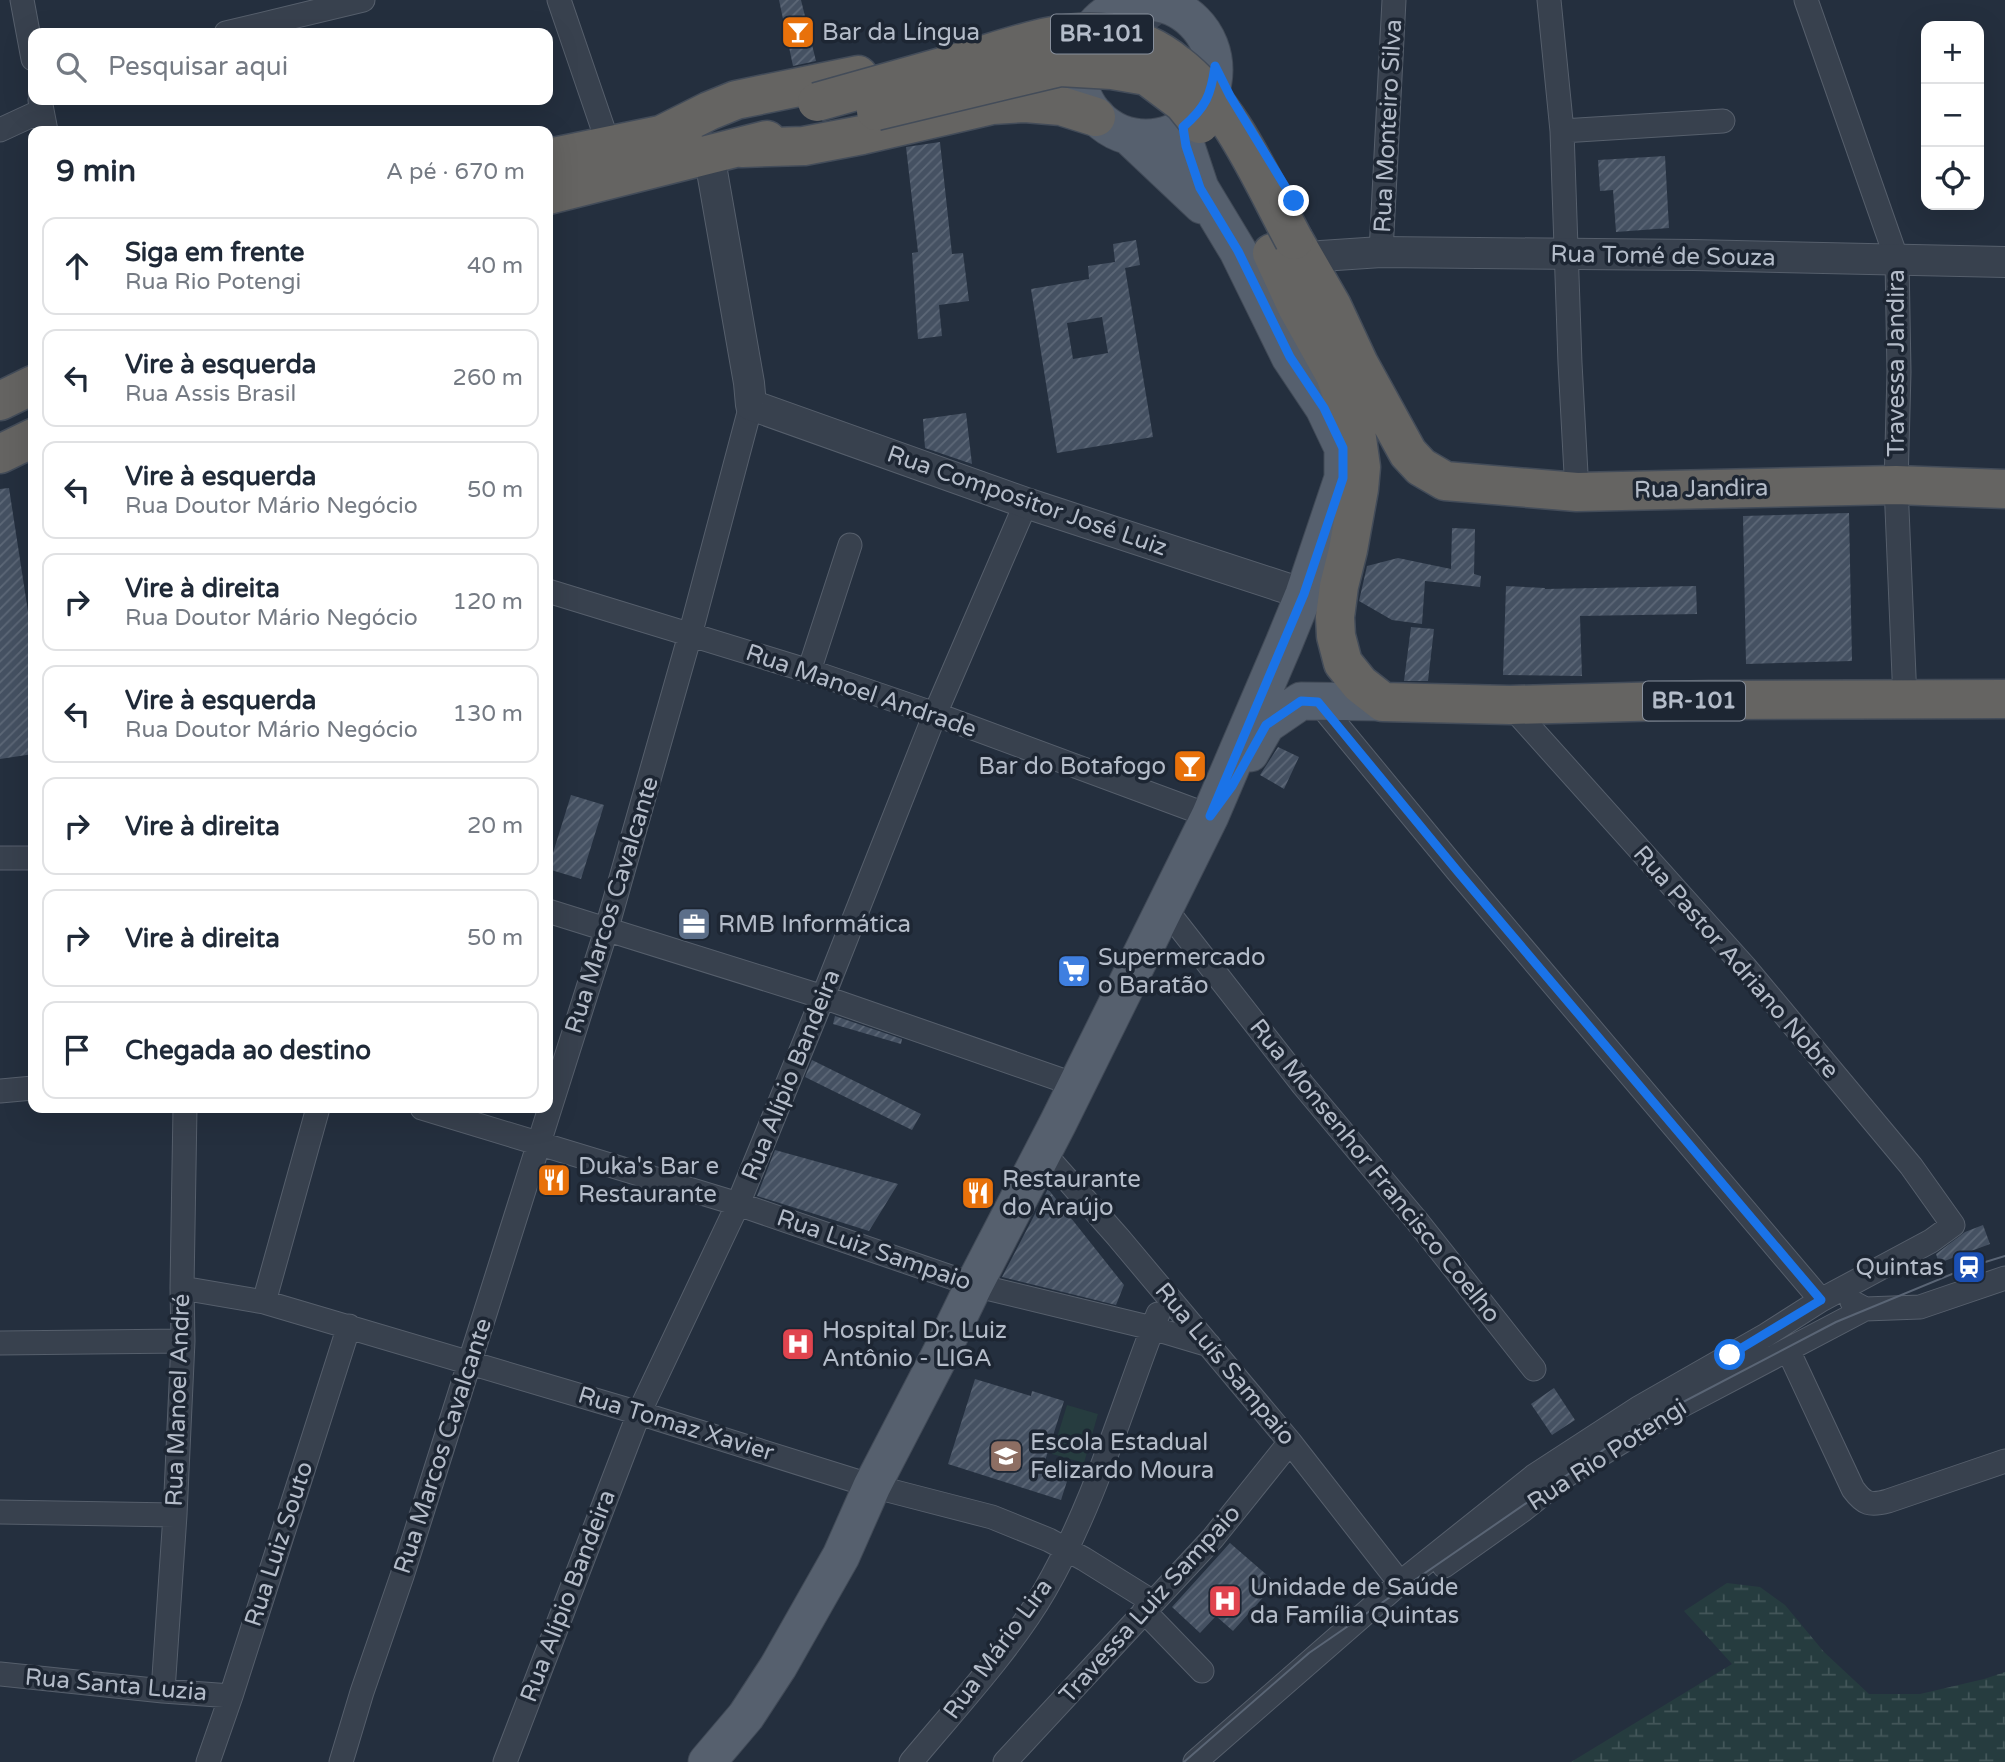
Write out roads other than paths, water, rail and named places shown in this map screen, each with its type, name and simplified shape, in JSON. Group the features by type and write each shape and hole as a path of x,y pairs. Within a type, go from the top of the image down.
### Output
{"highway":[{"path":"661,135 736,100 933,58 1075,22 1100,13"},
{"name":"BR-101","path":"553,187 609,146 661,135 830,111 1060,68 1112,69 1147,76 1183,103 1295,250 1297,307 1335,375 1357,438 1361,467 1348,550 1339,586 1335,617 1336,636 1343,663 1360,684 1382,702 1510,705 1709,700 2005,699"},
{"path":"725,151 804,146 992,105 1025,103 1061,106 1096,117"},
{"name":"BR-101","path":"553,189 725,151 830,111"},
{"name":"Rua Jandira","path":"1295,250 1332,306 1359,364 1408,453 1421,467 1445,481 1577,492 1896,485 2005,489"},
{"path":"1285,309 1328,395 1357,438"},
{"path":"0,401 28,387"},
{"path":"0,454 28,440"}],"main road":[{"path":"1215,66 1212,88 1197,115 1183,127 1167,135 1149,138 1112,130 1096,117 1084,100 1078,81 1078,60 1084,40 1100,13 1125,4 1153,1 1175,5 1203,31 1209,41 1215,66 1230,96 1294,201 1295,250"},
{"path":"707,1762 746,1716 778,1667 841,1556 873,1486 1210,816 1304,594 1343,478 1343,448 1324,408 1290,357 1238,251 1200,188 1186,146 1183,127"},
{"path":"1130,136 1217,217"},
{"path":"1210,816 1232,786 1266,725 1301,701 1382,702"}],"street":[{"path":"22,0 28,32"},
{"path":"247,28 363,0"},
{"path":"559,0 609,146"},
{"name":"Rua Monteiro Silva","path":"1381,252 1394,0"},
{"path":"1549,0 1562,131 1577,492"},
{"name":"Travessa Jandira","path":"1806,0 1897,260 1899,372 1896,485 1905,700"},
{"path":"0,130 42,114"},
{"path":"1562,131 1723,121"},
{"name":"Rua Marcos Cavalcante","path":"553,1099 606,931 690,635 751,405 725,151"},
{"name":"Rua Tomé de Souza","path":"1295,250 2005,262"},
{"name":"Rua Compositor José Luiz","path":"751,405 1026,503 1304,594"},
{"name":"Rua Alípio Bandeira","path":"505,1762 639,1413 738,1204 935,714 1026,503"},
{"path":"809,671 850,545"},
{"name":"Rua Manoel Andrade","path":"553,593 809,671 935,714 1210,816"},
{"path":"1318,702 1468,884 1821,1300"},
{"name":"Rua Pastor Adriano Nobre","path":"1510,705 1745,967 1911,1166 1953,1225"},
{"path":"0,858 28,858"},
{"name":"Rua Monsenhor Francisco Coelho","path":"1164,907 1303,1085 1534,1369"},
{"path":"553,913 823,997 1076,1085"},
{"path":"0,1091 28,1088"},
{"name":"Rua Manoel André","path":"163,1691 183,1341 185,1113"},
{"path":"264,1302 317,1113"},
{"name":"Rua Luiz Sampaio","path":"438,1113 738,1204 974,1285 1152,1328 1209,1345"},
{"name":"Rua Marcos Cavalcante","path":"341,1762 549,1113"},
{"name":"Rua Luís Sampaio","path":"1042,1151 1290,1442 1400,1583"},
{"name":"Rua Rio Potengi","path":"1195,1762 1400,1583 1534,1476 1640,1407 1766,1335 1821,1300 1931,1241 1953,1225"},
{"name":"Rua Rio Potengi","path":"1359,1618 1387,1606 1523,1510 1567,1475 1679,1407 1865,1309 1931,1305 2005,1278"},
{"name":"Rua Tomaz Xavier","path":"182,1288 264,1302 349,1326 873,1486 992,1517 1067,1550 1129,1586 1202,1671"},
{"name":"Rua Mário Lira","path":"911,1762 1020,1628 1067,1550 1088,1503 1165,1294"},
{"name":"Rua Rio Potengi","path":"1821,1300 1853,1302 1865,1309"},
{"name":"Rua Luiz Souto","path":"208,1762 349,1326"},
{"path":"0,1343 183,1341"},
{"path":"1788,1350 1853,1489 1860,1499 1868,1504 1888,1501 2005,1461"},
{"name":"Travessa Luiz Sampaio","path":"1005,1762 1213,1538 1290,1442"},
{"path":"0,1512 175,1515"},
{"name":"Rua Santa Luzia","path":"0,1674 231,1696"}],"tunnel":[{"path":"1130,0 1153,32 1169,71"}],"tram line":[{"path":"1184,1762 1309,1653 1641,1424 1836,1322 1969,1267 2005,1256"}],"place":[{"name":"Bar da Língua","path":"798,32"},
{"name":"Bar do Botafogo","path":"1190,766"},
{"name":"RMB Informática","path":"694,924"},
{"name":"Supermercado o Baratão","path":"1074,971"},
{"name":"Duka's Bar e Restaurante","path":"554,1180"},
{"name":"Restaurante do Araújo","path":"978,1193"},
{"name":"Quintas","path":"1969,1267"},
{"name":"Hospital Dr. Luiz Antônio - LIGA","path":"798,1344"},
{"name":"Escola Estadual Felizardo Moura","path":"1006,1456"},
{"name":"Unidade de Saúde da Família Quintas","path":"1225,1601"}]}
